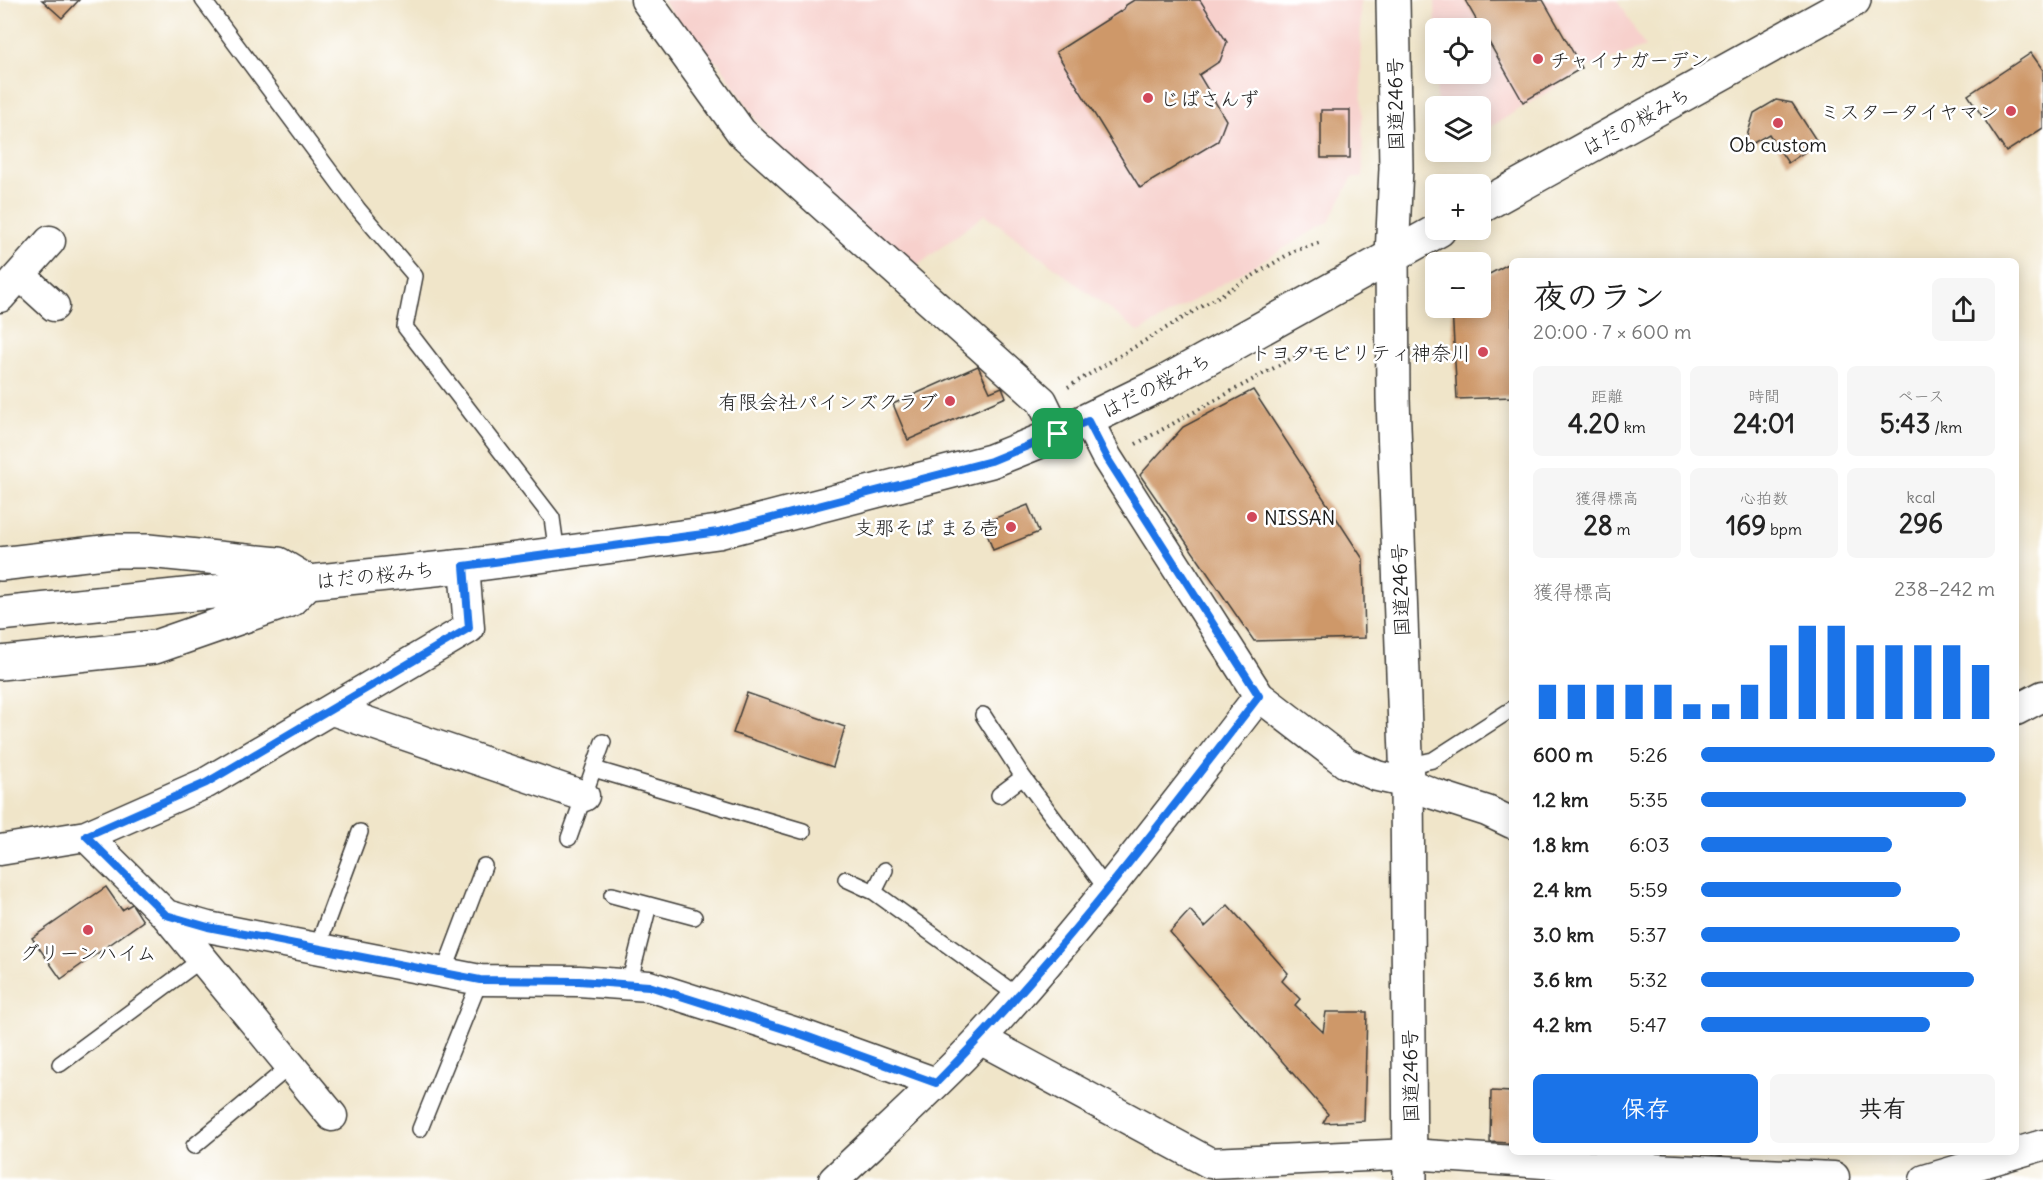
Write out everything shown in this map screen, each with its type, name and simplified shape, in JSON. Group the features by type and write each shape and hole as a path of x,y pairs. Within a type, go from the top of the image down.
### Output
{"main road":[{"name":"国道246号","path":"1394,0 1396,168 1392,256 1393,399 1407,775 1411,1167"},
{"name":"はだの桜みち","path":"1491,201 1854,0"},
{"name":"はだの桜みち","path":"0,614 464,566 718,532 991,461 1088,421 1167,381 1425,238"},
{"path":"0,564 112,551 148,551 278,564 308,582 290,600 154,647 0,663"}],"street":[{"path":"646,0 741,132 1041,401 1058,434"},
{"path":"0,297 50,241"},
{"path":"20,275 54,306"},
{"path":"1088,421 1107,458 1259,696 1346,763 1377,776 1407,775 1434,794 1487,811 1509,822"},
{"path":"0,850 86,836 206,783 469,628 464,566"},
{"path":"834,1180 980,1039 1018,996 1108,891 1259,696"},
{"path":"2019,708 2043,696"},
{"path":"332,710 589,782"},
{"path":"86,836 166,915 332,1116"},
{"path":"166,915 208,927 480,980 579,981 649,986 803,1035 936,1083"},
{"path":"980,1039 1210,1163 1831,1170"},
{"path":"2019,1153 2043,1145"},
{"path":"1941,1178 2012,1155"}],"lane":[{"path":"203,0 358,209 415,276 405,327 552,518 557,554"},
{"path":"1407,775 1509,711"},
{"path":"983,716 1023,777 1108,891"},
{"path":"569,838 603,742"},
{"path":"999,795 1023,777"},
{"path":"589,782 803,831"},
{"path":"316,948 360,832"},
{"path":"444,972 484,866"},
{"path":"874,892 885,870"},
{"path":"846,879 874,892 1018,996"},
{"path":"612,895 694,917"},
{"path":"629,984 649,905"},
{"path":"60,1064 202,959"},
{"path":"420,1128 480,980"},
{"path":"194,1146 290,1066"}],"path":[{"name":"はだの桜みち","path":"1067,387 1294,251 1319,243"},
{"name":"はだの桜みち","path":"1135,444 1300,353 1313,350 1328,357"}],"shaded area":[{"path":"663,0 1360,0 1363,178 1352,178 1329,222 1139,332 985,214 913,269 778,153 719,63 699,54"},
{"path":"1435,0 1617,0 1645,47 1586,68 1491,127 1491,96 1437,96 1436,84 1491,84 1491,18 1436,18"}],"building":[{"path":"42,0 79,0 62,18"},
{"name":"じばさんず","path":"1134,0 1200,0 1227,42 1220,61 1199,75 1226,120 1218,141 1140,188 1056,52 1124,9"},
{"name":"チャイナガーデン","path":"1465,0 1543,0 1582,68 1523,102 1491,46 1491,18 1475,18"},
{"name":"ミスタータイヤマン","path":"2031,53 2043,70 2043,128 2006,152 1968,95"},
{"name":"Ob custom","path":"1776,100 1792,103 1818,143 1788,163 1769,134 1743,149 1754,113"},
{"path":"1321,110 1350,110 1350,158 1321,158"},
{"name":"トヨタモビリティ神奈川","path":"1509,264 1509,397 1457,399 1453,318 1491,318 1491,273"},
{"name":"有限会社パインズクラブ","path":"978,366 990,392 1002,387 1006,397 908,440 893,404"},
{"name":"NISSAN","path":"1253,390 1363,559 1365,638 1254,641 1140,475 1183,427"},
{"name":"支那そば まる壱","path":"1028,505 1039,532 993,550 983,523"},
{"path":"747,693 845,727 833,767 733,733"},
{"name":"グリーンハイム","path":"106,887 122,910 132,904 143,921 61,979 32,938"},
{"path":"1228,905 1288,973 1282,981 1300,999 1295,1005 1323,1032 1326,1012 1367,1012 1364,1121 1323,1123 1328,1114 1170,932 1190,910 1205,927"},
{"path":"1491,1091 1509,1092 1509,1143 1490,1142"}],"place":[{"name":"チャイナガーデン","path":"1538,59"},
{"name":"じばさんず","path":"1148,98"},
{"name":"ミスタータイヤマン","path":"2011,111"},
{"name":"Ob custom","path":"1778,123"},
{"name":"トヨタモビリティ神奈川","path":"1483,352"},
{"name":"有限会社パインズクラブ","path":"950,401"},
{"name":"NISSAN","path":"1252,517"},
{"name":"支那そば まる壱","path":"1011,527"},
{"name":"グリーンハイム","path":"88,930"}],"route":[{"path":"1088,421 1107,458 1259,696 1108,891 980,1039 936,1083 803,1035 649,986 579,981 480,980 208,927 166,915 86,836 206,783 469,628 464,566 718,532 991,461 1058,434 1088,421"}]}
